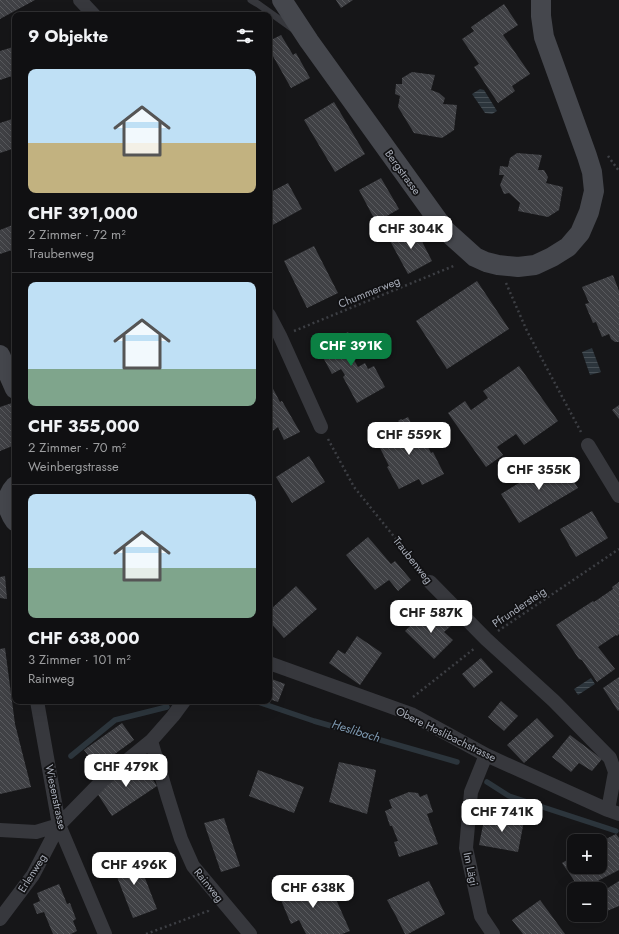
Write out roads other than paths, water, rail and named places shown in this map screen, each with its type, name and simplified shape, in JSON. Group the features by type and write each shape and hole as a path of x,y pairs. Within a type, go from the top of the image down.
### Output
{"street":[{"path":"82,0 92,12"},
{"name":"Bergstrasse","path":"282,0 309,41 445,230 475,257 498,265 518,267 535,264 552,258 568,247 580,233 589,212 594,191 592,172 587,156 544,37 541,16 542,0"},
{"path":"272,321 321,427"},
{"path":"0,355 12,382"},
{"path":"588,445 619,496"},
{"path":"8,491 8,504 12,517"},
{"name":"Traubenweg","path":"430,582 486,639 554,701 610,758 615,772 614,812"},
{"name":"Obere Heslibachstrasse","path":"272,664 410,714 486,755 614,812"},
{"name":"Wiesenstrasse","path":"38,704 60,825 105,934"},
{"path":"0,830 36,832 60,825 103,780 151,741 182,704"},
{"name":"Rainweg","path":"151,741 179,832 193,866 250,934"},
{"name":"Im Lägi","path":"486,755 471,792 466,848 481,916 493,934"},
{"name":"Erlenweg","path":"0,918 33,875 60,825"}],"lane":[{"path":"251,0 269,12"},
{"path":"272,14 309,41"}],"waterway":[{"name":"Heslibach","path":"264,704 314,721 457,762"},
{"name":"Heslibach","path":"71,756 115,720 167,707"},
{"name":"Heslibach","path":"487,782 509,796 616,831"}]}
